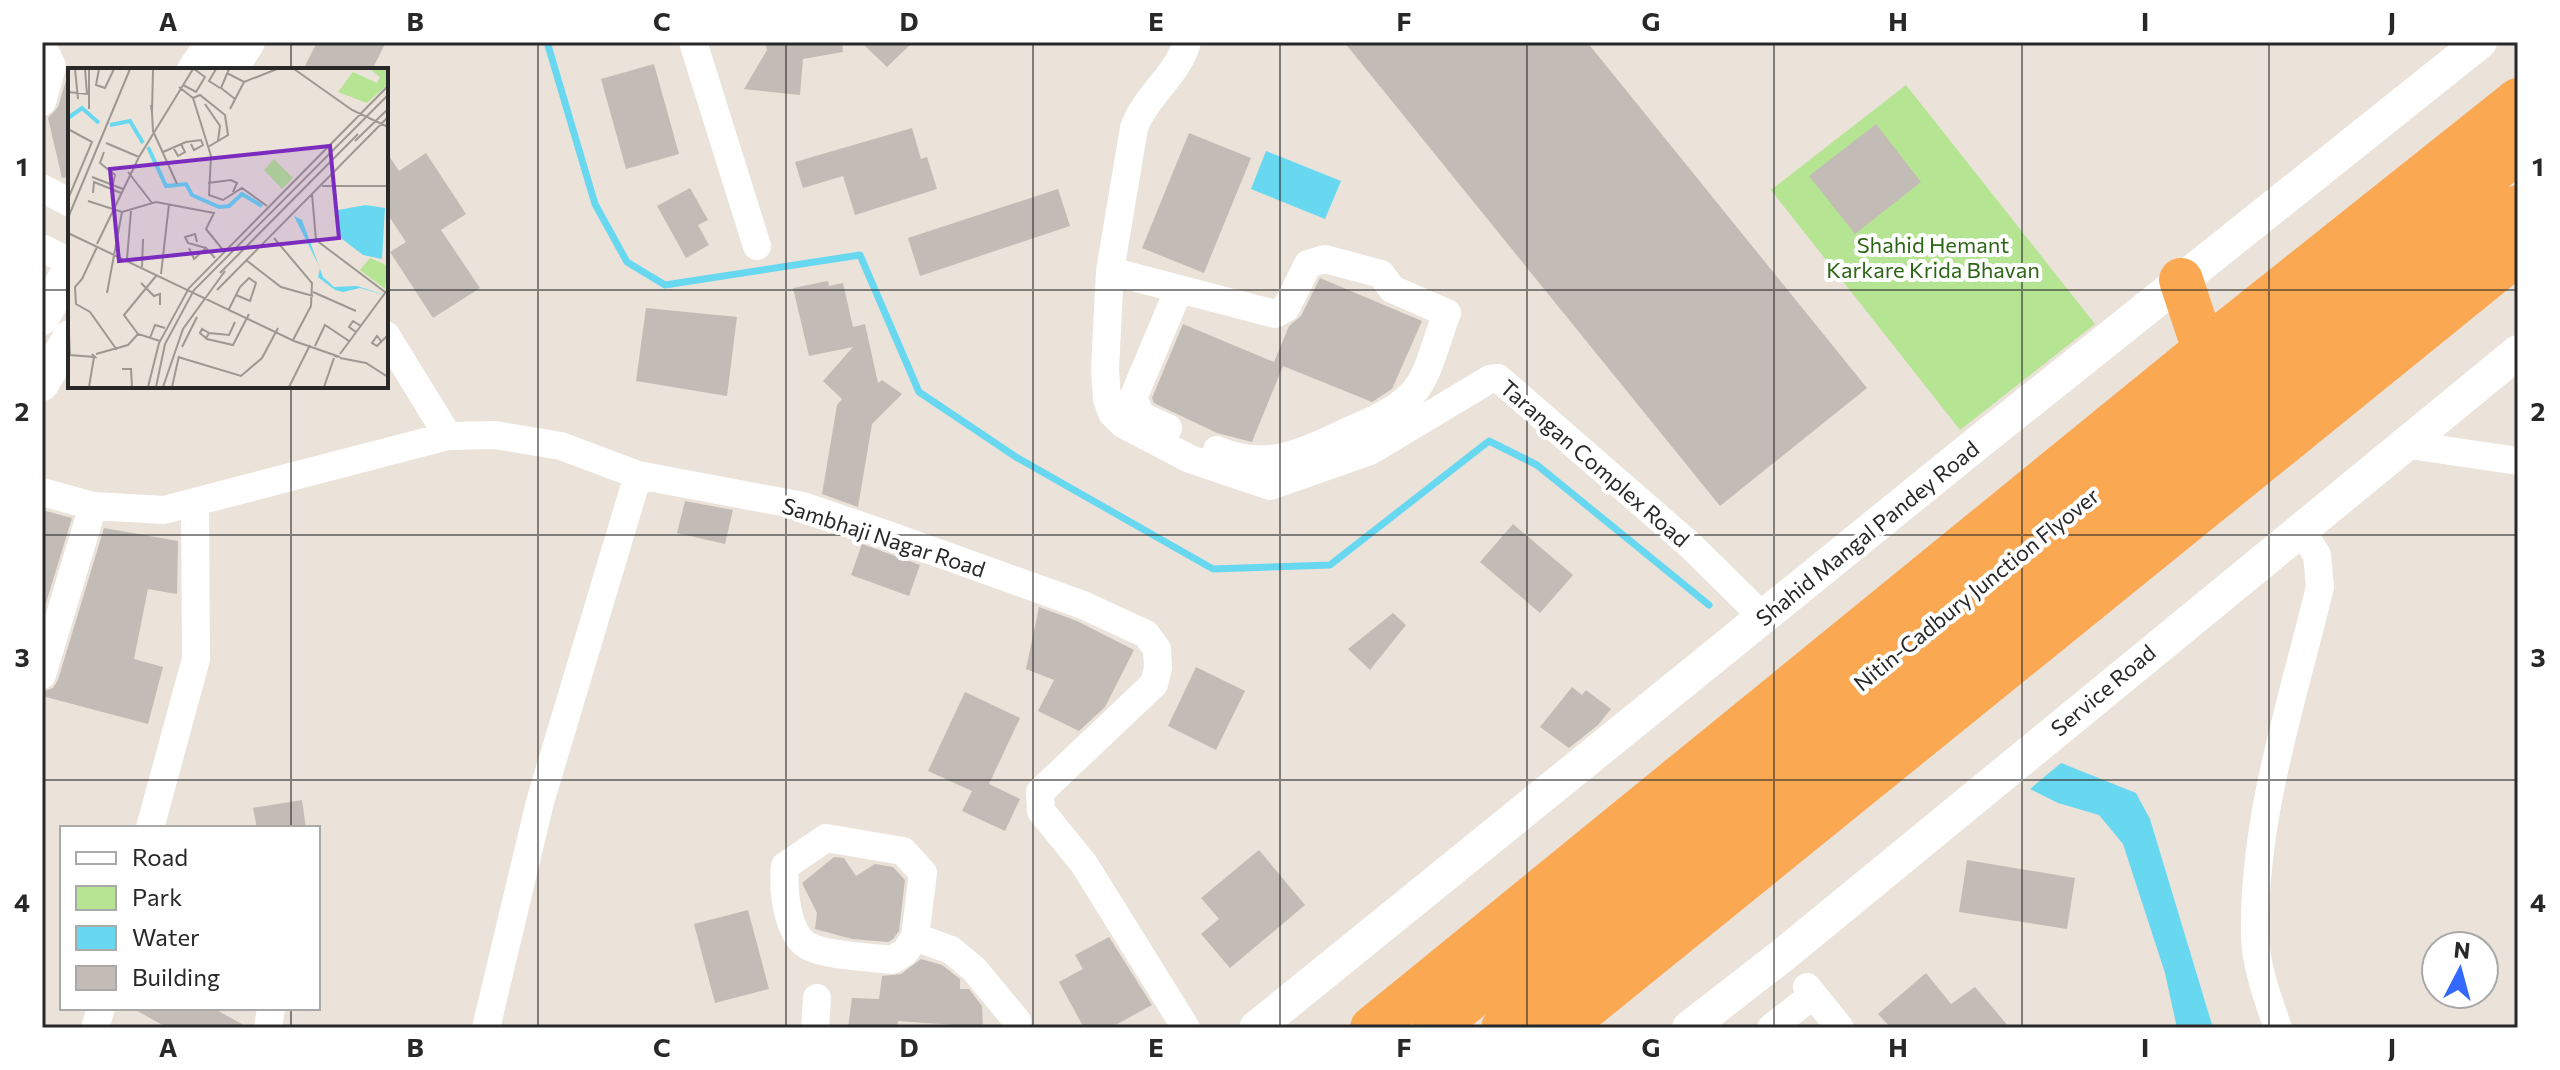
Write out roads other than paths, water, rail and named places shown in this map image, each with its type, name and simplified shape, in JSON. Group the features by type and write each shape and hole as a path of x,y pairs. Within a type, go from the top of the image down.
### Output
{"highway":[{"path":"1372,1028 2204,350 2518,100"},
{"name":"Nitin-Cadbury Junction Flyover","path":"1434,1028 2518,151"},
{"name":"Nitin-Cadbury Junction Flyover","path":"1503,1028 2518,207"},
{"path":"1561,1028 2518,253"},
{"path":"2181,280 2204,350"}],"street":[{"path":"213,61 248,42"},
{"path":"693,42 757,246"},
{"name":"Tarangan Complex Road","path":"1187,42 1182,56 1139,114 1134,128 1110,271 1105,385 1112,413 1123,424 1190,459 1270,486 1317,472 1373,434 1498,378 1691,546 1763,617"},
{"name":"Shahid Mangal Pandey Road","path":"1256,1028 2480,42"},
{"path":"42,45 52,66 42,102"},
{"path":"42,188 68,202"},
{"path":"42,248 68,261"},
{"path":"1110,271 1275,314 1286,308 1308,264 1320,259 1381,274 1392,289 1447,313 1418,390 1373,434 1261,462 1232,456 1141,416 1135,408 1134,390 1179,289"},
{"path":"42,318 68,272"},
{"path":"388,338 448,436"},
{"path":"42,384 68,340"},
{"name":"Service Road","path":"1689,1028 1783,955 2518,352"},
{"name":"Sambhaji Nagar Road","path":"42,492 93,506 164,510 448,436 495,435 561,446 638,475 803,506 1083,605 1146,634 1157,649 1158,668 1154,684 1040,792 1038,802 1041,811 1084,864 1186,1028"},
{"path":"2403,444 2518,461"},
{"path":"486,1028 540,802 638,475"},
{"path":"151,826 196,659 195,502"},
{"path":"42,675 93,506"},
{"path":"2278,1028 2254,936 2260,866 2273,783 2320,587 2317,555 2300,528"},
{"path":"826,838 903,851 923,873 915,937 905,952 892,960 809,947 796,934 783,889 785,866 826,838"},
{"path":"915,937 951,950 974,969 1016,1026"},
{"path":"1771,1028 1810,991 1840,1028"},
{"path":"815,1028 817,998"}],"water":[{"path":"1266,151 1341,181 1325,219 1251,189"},
{"path":"2061,763 2136,793 2150,819 2213,1028 2177,1028 2165,973 2123,844 2099,815 2058,803 2030,789"}],"waterway":[{"path":"547,42 595,204 627,262 665,285 860,255 919,392 1016,457 1213,569 1330,565 1489,441 1537,465 1709,605"}],"park label":[{"name":"Shahid Hemant Karkare Krida Bhavan","path":"1933,256"}]}
